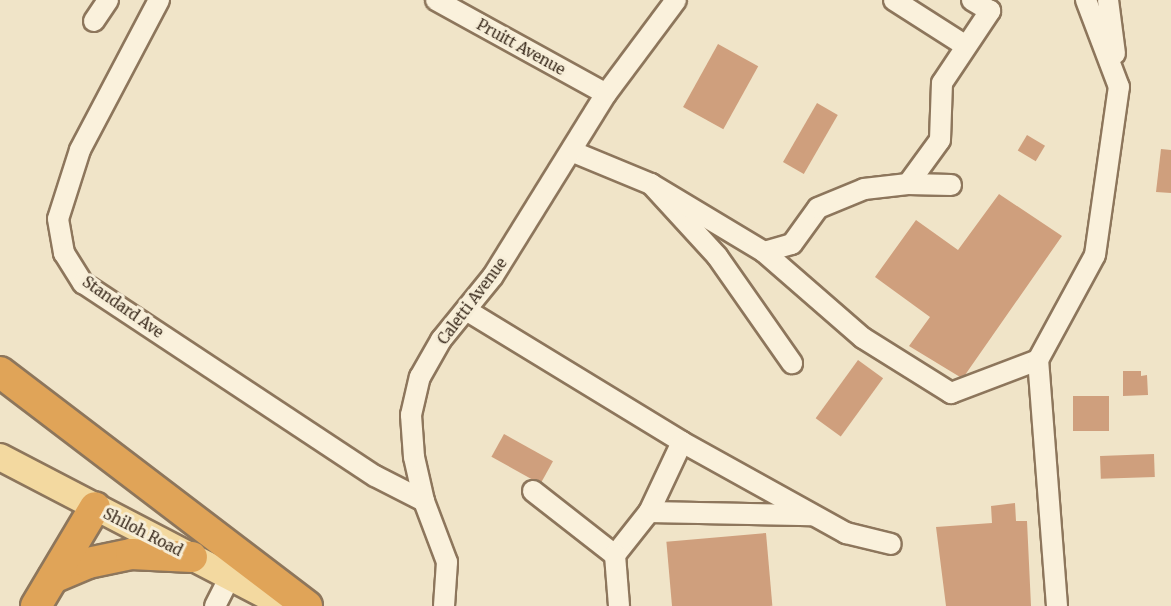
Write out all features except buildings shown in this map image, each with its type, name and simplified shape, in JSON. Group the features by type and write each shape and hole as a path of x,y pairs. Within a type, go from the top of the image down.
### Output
{"highway":[{"path":"0,372 307,606"},
{"path":"36,606 95,507"},
{"path":"53,578 88,563 131,554 192,557"}],"main road":[{"name":"Shiloh Road","path":"0,457 286,606"}],"street":[{"path":"94,21 108,0"},
{"name":"Standard Ave","path":"159,0 80,150 58,219 63,253 83,283 375,476 424,501"},
{"name":"Pruitt Avenue","path":"436,0 606,94"},
{"path":"894,0 966,46"},
{"path":"908,183 940,140 942,83 990,11 972,0"},
{"path":"1086,0 1119,87"},
{"path":"1057,606 1038,360 1095,255 1119,87 1108,0"},
{"name":"Caletti Avenue","path":"444,606 447,562 424,501 414,457 411,415 420,377 441,340 493,276 606,94 670,2"},
{"path":"571,151 651,184 764,252 863,338 951,393 1038,360"},
{"path":"764,252 792,244 818,208 864,189 908,183 951,185"},
{"path":"651,184 717,256 792,363"},
{"path":"466,310 682,442 846,533 891,544"},
{"path":"619,606 615,555 649,512 682,442"},
{"path":"533,491 615,555"},
{"path":"649,512 814,515"},
{"path":"215,606 230,577"}]}
